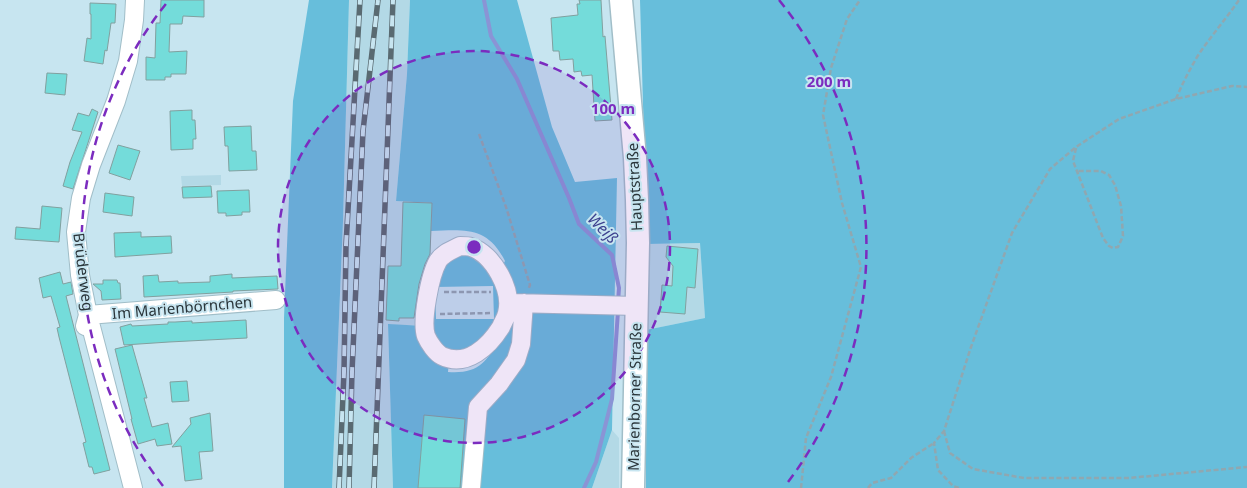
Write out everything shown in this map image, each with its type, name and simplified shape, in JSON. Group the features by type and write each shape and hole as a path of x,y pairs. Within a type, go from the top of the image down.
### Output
{"main road":[{"name":"Hauptstraße","path":"621,0 635,158 638,242 630,305"},
{"name":"Marienborner Straße","path":"630,305 633,488"}],"street":[{"name":"Brüderweg","path":"133,488 88,315 80,275 76,232 81,198 91,165 116,101 128,61 135,0"},
{"path":"471,488 478,407 499,384 516,360 521,344 516,303 507,292 499,273 491,262 478,250 469,246 460,246 449,251 439,260 427,292 426,335 439,354 449,360 462,360 474,355 486,346 496,335 516,303"},
{"name":"Im Marienbörnchen","path":"88,315 276,300"},
{"path":"516,303 630,305"},
{"path":"88,315 83,333 107,436"}],"path":[{"path":"801,488 806,438 831,377 861,267 842,203 823,115 831,68 847,19 860,0"},
{"path":"1176,99 1184,79 1198,56 1240,0"},
{"path":"868,488 872,483 891,478 911,458 934,443 944,431 971,347 1012,233 1050,169 1076,147 1119,119 1176,99 1232,86 1247,87"},
{"path":"478,134 506,207 530,285 516,303"},
{"path":"1076,147 1074,161 1076,171 1091,204 1103,238 1109,246 1113,248 1118,247 1123,236 1121,206 1115,185 1108,175 1101,171 1076,171"},
{"path":"427,292 494,292"},
{"path":"426,314 494,313"},
{"path":"944,431 950,453 973,469 1024,478 1129,478 1247,468"},
{"path":"934,443 938,470 953,486 959,488"}],"shaded area":[{"path":"309,0 349,0 343,221 332,488 284,488 284,318 293,101"},
{"path":"349,0 410,0 407,74 396,201 432,203 428,325 388,325 393,488 332,488 343,221"},
{"path":"410,0 517,0 552,127 575,182 617,178 612,430 592,488 393,488 388,324 425,326 430,282 460,246 499,272 505,261 491,241 474,232 454,230 431,231 432,203 396,201 407,74","holes":["493,286 494,319 436,319 435,287","500,338 485,360 474,369 448,372 449,360"]},
{"path":"640,0 1247,0 1247,488 646,488 646,330 705,318 700,243 647,244"},
{"path":"221,175 221,185 182,186 181,176"},
{"path":"700,243 705,318 646,330 647,244"},
{"path":"612,430 619,438 619,488 592,488"}],"building":[{"path":"161,0 204,0 204,17 183,16 182,24 170,24 169,52 187,51 186,74 171,74 171,77 165,77 165,80 146,80 146,57 155,58 156,23 160,23"},
{"path":"579,0 601,0 612,120 595,121 592,75 582,76 581,71 574,72 573,59 560,60 559,51 553,51 551,18 578,15 577,4 580,4"},
{"path":"90,3 116,4 115,23 111,23 103,64 84,61 87,38 91,39"},
{"path":"47,73 67,74 65,95 45,93"},
{"path":"92,109 98,112 73,189 63,186 82,132 72,130 78,113 89,116"},
{"path":"192,110 192,120 195,120 196,139 193,139 193,149 171,150 170,111"},
{"path":"251,126 252,151 256,151 257,170 229,171 228,146 225,146 224,127"},
{"path":"118,145 140,151 130,180 109,173"},
{"path":"211,186 212,197 183,198 182,187"},
{"path":"249,190 250,212 242,212 242,215 226,216 226,213 218,213 217,191"},
{"path":"105,193 134,197 132,216 103,212"},
{"path":"403,202 432,203 430,254 419,284 414,318 399,318 399,321 386,320 388,266 401,266"},
{"path":"42,206 62,208 59,242 15,239 16,227 40,229"},
{"path":"141,232 141,237 171,236 172,253 115,257 114,233"},
{"path":"667,246 698,249 695,288 687,287 685,314 660,312 662,285 672,286 673,266 666,257"},
{"path":"60,272 63,284 71,282 73,294 66,296 110,470 94,474 92,467 89,467 83,443 86,442 57,328 60,327 51,296 43,298 39,278"},
{"path":"232,274 232,278 277,276 278,289 144,297 143,276 158,275 159,282 178,281 178,283 210,282 210,276"},
{"path":"103,280 117,280 120,283 121,299 102,300 101,291 93,284 103,284"},
{"path":"246,320 247,338 124,345 120,327 131,324 132,326 168,324 168,322 192,321 192,323"},
{"path":"132,345 147,398 144,398 152,427 168,423 172,444 157,446 155,439 138,444 115,349"},
{"path":"187,381 189,401 172,402 170,382"},
{"path":"210,413 213,451 199,452 202,479 185,481 181,446 172,447 191,424 190,418"},
{"path":"424,415 465,419 460,488 418,488"}],"waterway":[{"name":"Weiß","path":"484,0 491,36 517,79 579,224 612,255 619,288 618,302"},
{"name":"Weiß","path":"584,488 596,462 612,399 618,311"}],"railway":[{"path":"339,488 344,372 346,245 360,0"},
{"path":"349,488 352,372 363,131 378,0"},
{"path":"374,488 393,0"}]}
